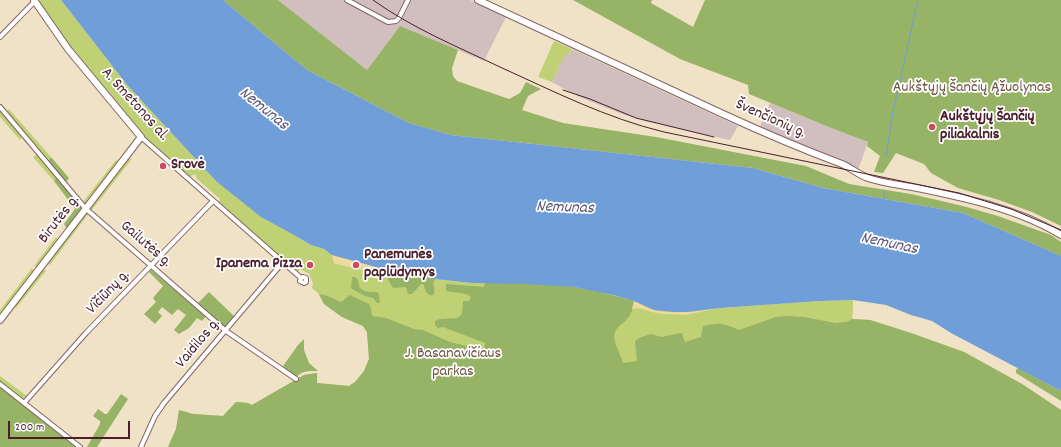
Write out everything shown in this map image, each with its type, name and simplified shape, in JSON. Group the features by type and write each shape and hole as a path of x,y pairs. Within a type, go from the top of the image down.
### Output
{"street":[{"path":"0,37 34,0"},
{"name":"A. Smetonos al.","path":"34,0 68,49 141,137 301,278"},
{"path":"347,0 388,22 396,21 399,18 408,0"},
{"name":"Švenčionių g.","path":"478,0 765,133 813,154 843,165 867,177 987,204 1021,216 1061,235"},
{"name":"Gailutės g.","path":"0,107 85,208 226,330 296,379"},
{"name":"Birutės g.","path":"0,320 141,137"},
{"name":"Vičiūnų g.","path":"24,403 86,333 213,202"},
{"name":"Vaidilos g.","path":"142,447 159,409 283,262"},
{"path":"0,384 80,447"}],"shaded area":[{"path":"278,0 470,0 506,17 484,61 400,26 367,70"},
{"path":"572,49 738,126 730,140 645,121 622,114 577,96 552,82 564,55 567,56"},
{"path":"770,103 868,142 858,170 759,129"}],"green space":[{"name":"J. Basanavičiaus parkas","path":"37,0 61,0 128,86 216,181 311,245 360,263 435,279 472,283 526,284 634,301 645,306 688,312 720,308 853,300 852,319 870,320 964,352 1022,384 1061,410 1061,447 168,447 176,429 179,410 193,414 223,416 236,402 248,403 252,405 304,375 317,373 317,383 349,386 355,382 364,371 369,359 367,332 363,326 342,317 324,304 319,294 312,288 313,283 309,274 300,269 298,272 218,202 220,199 197,179 195,174 190,177 141,134 71,49"},
{"path":"223,0 278,0 367,70 400,26 458,50 452,68 453,76 457,81 509,99 520,93 526,82 541,89 528,96 522,110 563,123 656,137 806,166 849,184 911,194 963,206 998,216 1051,235 1061,242 1061,256 963,213 823,188 753,168 451,135 409,123 307,70"},
{"name":"Aukštųjų Šančių Ąžuolynas","path":"573,0 652,0 651,3 693,27 705,0 1061,0 1061,226 1032,212 999,200 958,188 931,173 924,164 896,153 883,173 874,172 880,156 867,146 868,142 749,94 748,85 680,59"},
{"path":"554,41 572,49 567,56 564,56 552,82 538,77"},
{"path":"9,109 51,157 47,161 6,112"},
{"path":"0,110 22,137 20,140 0,117"},
{"path":"37,154 56,177 54,181 33,157"},
{"path":"51,157 69,178 66,182 48,161"},
{"path":"127,158 132,159 91,211 88,209"},
{"path":"116,160 118,162 85,204 83,202"},
{"path":"56,177 83,207 67,229 64,224 75,209 54,181"},
{"path":"87,212 89,213 50,265 46,262"},
{"path":"56,237 59,240 38,267 34,266"},
{"path":"32,268 34,272 0,317 0,310"},
{"path":"42,268 46,271 16,308 13,306"},
{"path":"151,270 206,316 202,321 197,318 189,328 179,334 174,330 186,315 178,309 172,315 162,307 158,312 162,316 155,324 144,314 156,302 153,298 163,286 149,272"},
{"path":"390,270 435,279 433,284 433,295 429,295 425,290 424,285 421,284 412,294 408,294 406,287 393,288 387,278 386,273"},
{"path":"352,277 357,279 360,288 366,292 377,292 379,294 380,303 377,303 373,298 365,296 352,289"},
{"name":"J. Basanavičiaus parkas","path":"485,283 541,284 574,287 634,301 630,315 617,328 614,337 623,363 637,361 635,341 651,334 662,337 682,333 685,342 701,337 703,326 713,324 725,325 739,330 776,317 787,316 804,317 835,323 847,322 852,319 870,320 964,352 1022,384 1061,410 1061,447 168,447 176,429 179,410 193,414 223,416 236,402 248,403 252,405 304,375 317,373 317,383 349,386 355,382 364,371 369,359 367,332 363,326 342,317 324,304 319,294 341,302 350,295 369,304 372,316 386,318 414,329 423,330 450,342 484,350 485,343 443,327 438,328 435,325 435,321 440,319 457,318 462,314 463,301 469,301 471,297 466,294 446,291 446,284 484,287"},
{"path":"209,292 235,317 225,328 197,304"},
{"path":"304,339 304,350 309,363 318,371 304,372 296,377 283,366"},
{"path":"1018,368 1061,391 1061,401 1016,373"},
{"path":"0,376 27,396 22,399 0,381"},
{"path":"0,386 78,447 0,447"},
{"path":"121,394 128,399 97,447 87,447 100,424 100,421 93,416 98,409 107,414"}],"sand":[{"name":"Panemunės paplūdymys","path":"332,255 376,267 374,272 371,272 336,264 334,263"},
{"path":"634,301 654,310 670,312 687,312 720,308 685,315 663,314 639,308 632,309"}],"water":[{"name":"Nemunas","path":"61,0 223,0 307,70 409,123 451,135 753,168 823,188 963,213 1061,256 1061,391 951,333 932,321 911,315 886,305 853,300 820,301 674,312 654,310 634,301 574,287 472,283 435,279 376,267 332,255 324,249 311,245 261,217 216,181 128,86"}],"waterway":[{"path":"886,156 893,112 918,0"},
{"path":"884,190 884,200"}],"railway":[{"path":"373,0 403,19 451,44 560,94 621,119 664,132 959,193 1011,209 1061,230"},
{"path":"563,90 590,99 636,118 714,137"}],"place":[{"name":"Aukštųjų Šančių piliakalnis","path":"932,127"},
{"name":"Srovė","path":"163,166"},
{"name":"Ipanema Pizza","path":"310,265"},
{"name":"Panemunės paplūdymys","path":"356,265"}]}
